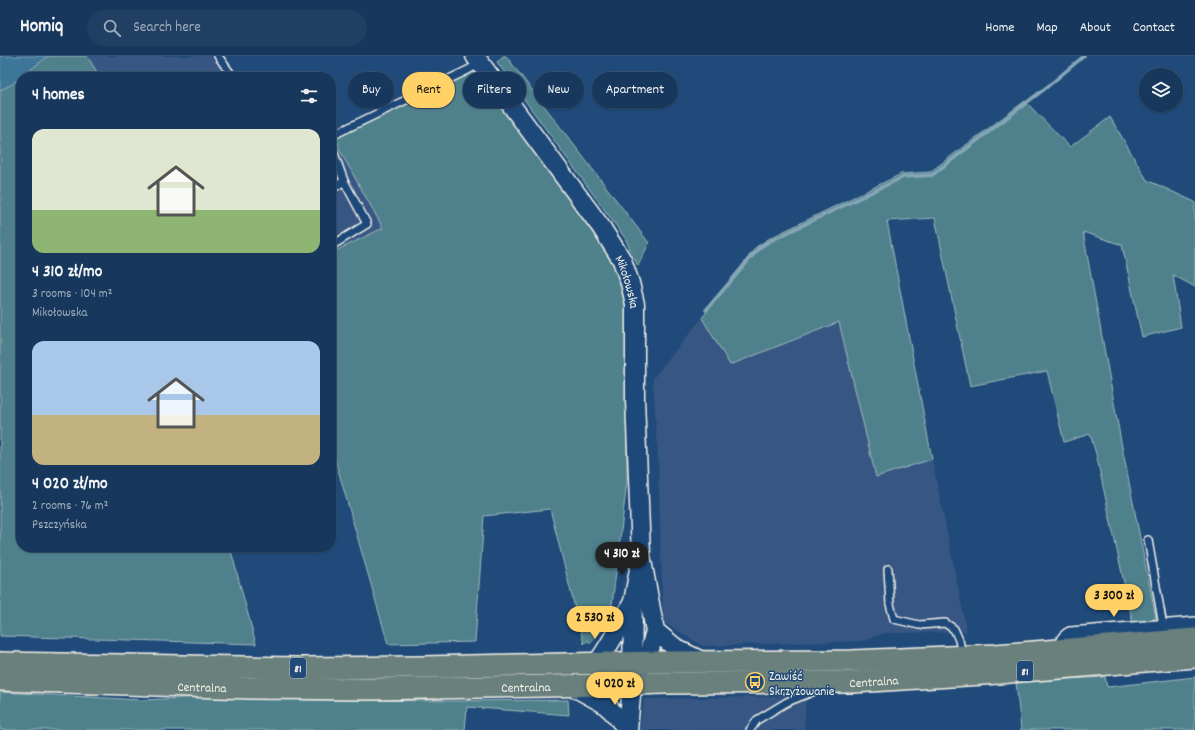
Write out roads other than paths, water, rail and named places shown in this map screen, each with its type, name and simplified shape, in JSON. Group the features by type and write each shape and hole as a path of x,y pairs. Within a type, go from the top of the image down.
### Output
{"main road":[{"name":"Mikołowska","path":"481,58 601,227 622,260 630,283 635,304 636,399 641,555 655,631 652,645 638,663"},
{"name":"Mikołowska","path":"632,684 638,663 633,602 641,555"},
{"path":"597,663 606,652 633,602"},
{"path":"655,631 677,649 704,662"},
{"name":"Centralna","path":"0,662 292,668 852,660 962,657 1195,639"},
{"name":"Centralna","path":"0,680 251,688 368,689 672,683 854,682 999,673 1195,657"},
{"path":"628,730 632,684"},
{"path":"570,685 603,703 628,730"}],"street":[{"path":"1060,650 1065,636 1070,634 1195,624"}],"lane":[{"path":"218,56 229,72"},
{"path":"336,134 468,70 481,58"},
{"path":"336,159 344,181 367,224 336,243"},
{"path":"336,187 344,181"},
{"path":"1148,540 1163,626"},
{"path":"888,569 890,604 894,619 919,625 945,623 954,629 959,640 962,657"},
{"path":"750,730 757,720 788,702 815,691 854,682"}],"waterway":[{"path":"706,310 759,248 768,242 903,177 932,175 1047,87 1084,56"}],"place":[{"name":"Zawiść Skrzyżowanie","path":"755,682"}]}
